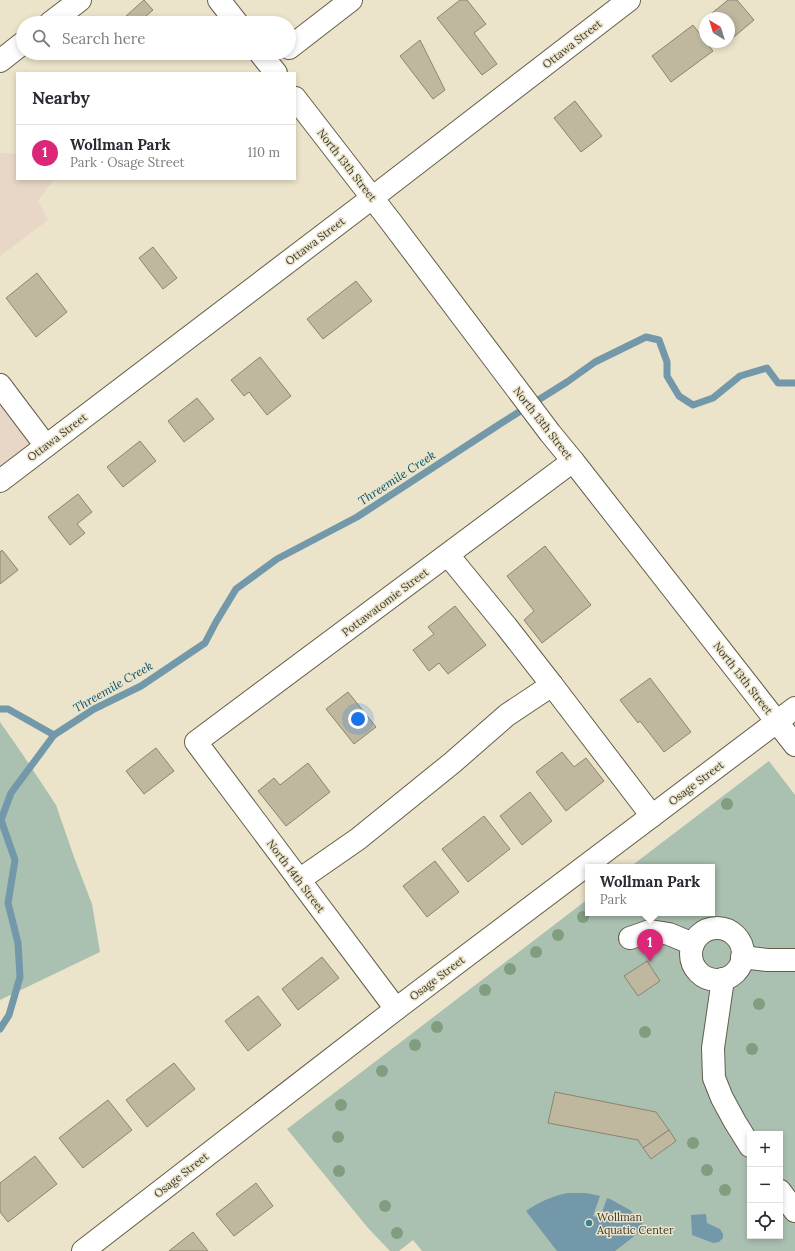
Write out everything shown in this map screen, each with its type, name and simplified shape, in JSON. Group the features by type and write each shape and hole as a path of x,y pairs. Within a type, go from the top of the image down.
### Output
{"street":[{"path":"59,16 80,0"},
{"path":"219,0 232,16"},
{"path":"296,43 351,0"},
{"name":"Ottawa Street","path":"0,481 629,0"},
{"path":"0,60 16,48"},
{"name":"North 13th Street","path":"296,99 550,433 795,745"},
{"path":"0,385 46,446"},
{"name":"Pottawatomie Street","path":"196,742 573,461"},
{"path":"448,555 506,626 652,816"},
{"path":"299,880 358,839 452,763 507,715 552,685"},
{"name":"Osage Street","path":"588,864 795,708"},
{"name":"North 14th Street","path":"196,742 396,1009"},
{"name":"Osage Street","path":"83,1251 396,1009 585,867"},
{"path":"712,928 721,928 736,936 741,944 743,952 742,957 739,968 733,974 717,980 709,979 702,975 692,961 691,952 693,944 704,932 712,928"},
{"path":"630,938 650,931 669,934 693,944"},
{"path":"742,957 767,960 795,960"},
{"path":"722,979 713,1048 714,1078 722,1098 747,1141"},
{"path":"783,1195 795,1211"}],"shaded area":[{"path":"0,153 16,154 16,180 53,180 38,201 48,220 0,256"},
{"path":"0,385 46,446 0,481"}],"green space":[{"path":"0,722 56,805 92,904 100,952 0,1000"},
{"path":"769,761 795,795 795,1251 422,1251 413,1240 399,1251 390,1251 368,1228 287,1129 585,901 585,916 715,916 715,864 634,864"}],"water":[{"name":"Wollman Aquatic Center","path":"568,1193 586,1193 600,1196 593,1216 600,1218 607,1198 610,1199 630,1210 646,1227 615,1251 557,1251 526,1211 546,1200"},
{"path":"706,1214 707,1223 720,1229 723,1234 723,1238 719,1242 713,1243 692,1235 691,1215"}],"building":[{"path":"144,0 153,10 146,16 126,16"},
{"path":"460,0 467,0 486,24 474,33 497,64 482,75 437,18"},
{"path":"728,0 737,0 754,20 735,36 735,12 713,12"},
{"path":"693,25 699,33 699,48 711,48 713,51 671,82 652,56"},
{"path":"420,40 445,90 433,99 400,56"},
{"path":"575,101 602,136 581,152 554,118"},
{"path":"153,247 177,278 163,289 139,258"},
{"path":"37,273 67,312 36,337 6,298"},
{"path":"356,281 372,301 323,339 307,319"},
{"path":"260,357 291,396 267,415 249,392 244,396 231,380"},
{"path":"197,398 214,419 184,442 168,421"},
{"path":"140,441 156,461 123,487 107,467"},
{"path":"78,494 92,512 77,524 85,533 70,545 48,517"},
{"path":"545,546 591,605 542,643 524,620 534,611 507,576"},
{"path":"2,550 18,570 0,584 0,552"},
{"path":"455,606 486,645 448,674 439,663 429,671 413,650 434,634 428,627"},
{"path":"650,678 691,732 664,752 640,721 638,723 620,700"},
{"path":"348,692 376,727 354,744 326,709"},
{"path":"156,748 174,771 144,794 126,771"},
{"path":"562,752 574,767 586,758 604,781 566,811 536,772"},
{"path":"308,763 330,792 286,826 258,791 274,778 280,785"},
{"path":"530,792 552,821 522,845 500,816"},
{"path":"484,816 510,849 468,882 442,849"},
{"path":"435,861 459,892 427,917 403,886"},
{"path":"322,957 339,978 298,1010 282,989"},
{"path":"647,961 660,981 638,996 624,976"},
{"path":"258,996 281,1025 248,1051 225,1021"},
{"path":"174,1063 195,1089 147,1127 126,1100"},
{"path":"555,1092 656,1112 669,1130 643,1148 638,1140 548,1123"},
{"path":"108,1100 132,1130 83,1168 59,1138"},
{"path":"669,1130 676,1141 651,1159 643,1148"},
{"path":"35,1156 57,1184 8,1222 0,1212 0,1183"},
{"path":"256,1183 273,1206 234,1236 216,1214"},
{"path":"193,1232 208,1251 169,1251"}],"waterway":[{"name":"Threemile Creek","path":"0,709 8,709 54,735 94,709 141,686 205,643 236,589 277,559 357,517 567,382 595,362 646,337 659,340 667,362 667,376 679,396 693,405 713,398 740,376 767,368 778,383 795,383"},
{"path":"0,1029 9,1015 20,977 18,943 8,903 15,860 1,820 11,793 54,735"}],"place":[{"name":"Wollman Park","path":"650,962"},
{"name":"Wollman Aquatic Center","path":"589,1223"}]}
